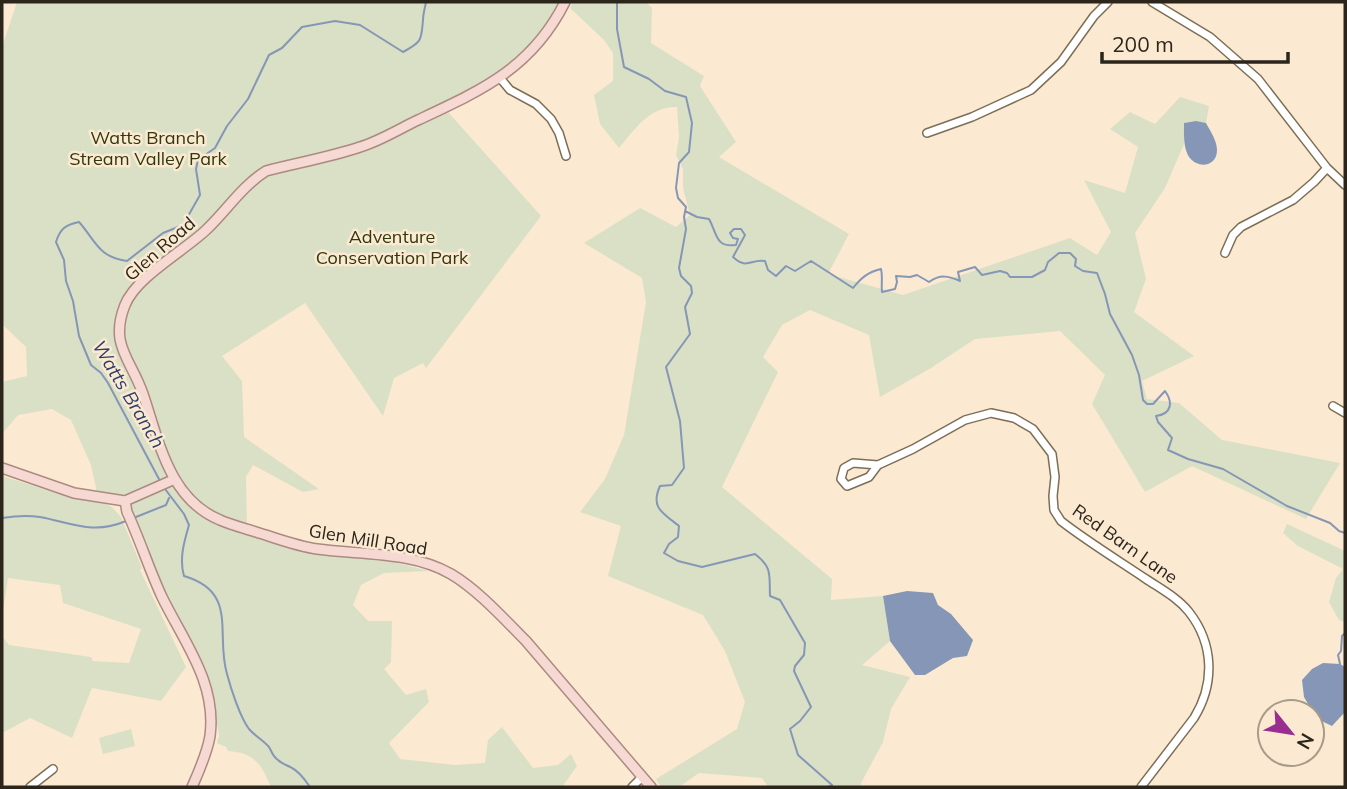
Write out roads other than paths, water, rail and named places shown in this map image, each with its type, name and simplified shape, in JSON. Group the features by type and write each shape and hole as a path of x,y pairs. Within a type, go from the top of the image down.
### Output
{"main road":[{"name":"Glen Road","path":"171,481 142,391 120,342 119,326 125,304 141,282 206,230 252,180 266,171 360,147 442,109 500,78 526,57 548,31 565,2"},
{"path":"2,468 74,493 125,501 171,481"},
{"name":"Glen Mill Road","path":"171,481 192,502 219,520 298,545 400,558 424,563 451,574 505,619 526,641 651,787"},
{"path":"125,501 158,587 207,686 211,714 209,737 192,787"}],"street":[{"path":"928,133 972,117 1031,90 1061,62 1094,16 1108,2"},
{"path":"1153,2 1210,37 1258,79 1326,168 1345,185"},
{"path":"500,78 510,90 536,104 551,119 559,133 566,156"},
{"path":"1226,253 1233,235 1241,228 1293,200 1326,168"},
{"path":"1333,406 1345,413"},
{"name":"Red Barn Lane","path":"878,465 853,463 844,468 841,479 848,486 869,477 878,465 965,420 991,413 1014,418 1033,429 1052,454 1055,477 1054,510 1061,521 1172,596 1189,611 1207,647 1210,668 1207,690 1194,718 1141,787"},
{"path":"30,787 53,769"},
{"path":"632,787 642,777"}],"water":[{"path":"1184,123 1206,123 1216,143 1216,156 1211,163 1202,165 1193,161 1186,149"},
{"path":"907,591 933,593 938,605 951,614 973,640 967,656 953,658 925,675 915,675 890,641 883,596"},
{"path":"1323,663 1345,667 1345,712 1332,726 1326,723 1326,698 1304,697 1302,680 1312,669"}],"waterway":[{"name":"Watts Branch","path":"160,481 108,383 91,365 79,336 73,301 66,281 64,260 56,242 59,234 67,226 79,222 104,252 127,261 163,233 183,225 200,195 196,169 198,160 215,148 227,126 248,99 269,55 282,48 302,27 335,21 360,25 403,52 420,39 426,2"},
{"path":"617,2 617,29 624,67 649,79 665,91 686,97 692,123 689,152 679,163 676,188 678,198 686,207 686,229 679,268 681,276 691,286 692,293 685,307 690,334 666,367 680,421 684,468 672,485 660,486 657,494 657,505 679,526 678,537 669,544 664,553 678,561 702,567 755,554 765,564 769,572 770,596 780,600 805,643 804,655 794,671 811,707 790,729 798,755 832,785 828,787"},
{"path":"685,211 709,219 720,242 724,244 736,245 738,239 733,238 730,233 734,229 741,229 745,235 733,257 742,263 765,261 768,270 776,276 786,266 795,271 811,261 853,288 865,276 881,269 882,292 895,289 896,276 917,275 929,282 945,277 960,281 958,272 975,267 982,275 1000,271 1010,277 1032,277 1045,270 1048,262 1059,253 1070,253 1076,259 1075,266 1083,271 1097,273 1110,314 1132,355 1143,400 1147,404 1153,404 1165,391 1168,395 1170,407 1165,413 1156,416 1172,438 1168,450 1223,469 1287,506 1330,523 1345,533"},
{"name":"Watts Branch","path":"165,489 189,525 182,557 184,576 201,583 212,592 219,603 227,674 242,717 249,729 269,747 275,757 302,776 310,787"},
{"path":"136,517 166,505 169,498"},
{"path":"2,518 35,516 93,527 126,521"},
{"path":"1340,664 1338,655 1345,633"}],"park label":[{"name":"Watts Branch Stream Valley Park","path":"148,148"},
{"name":"Adventure Conservation Park","path":"392,247"}]}
